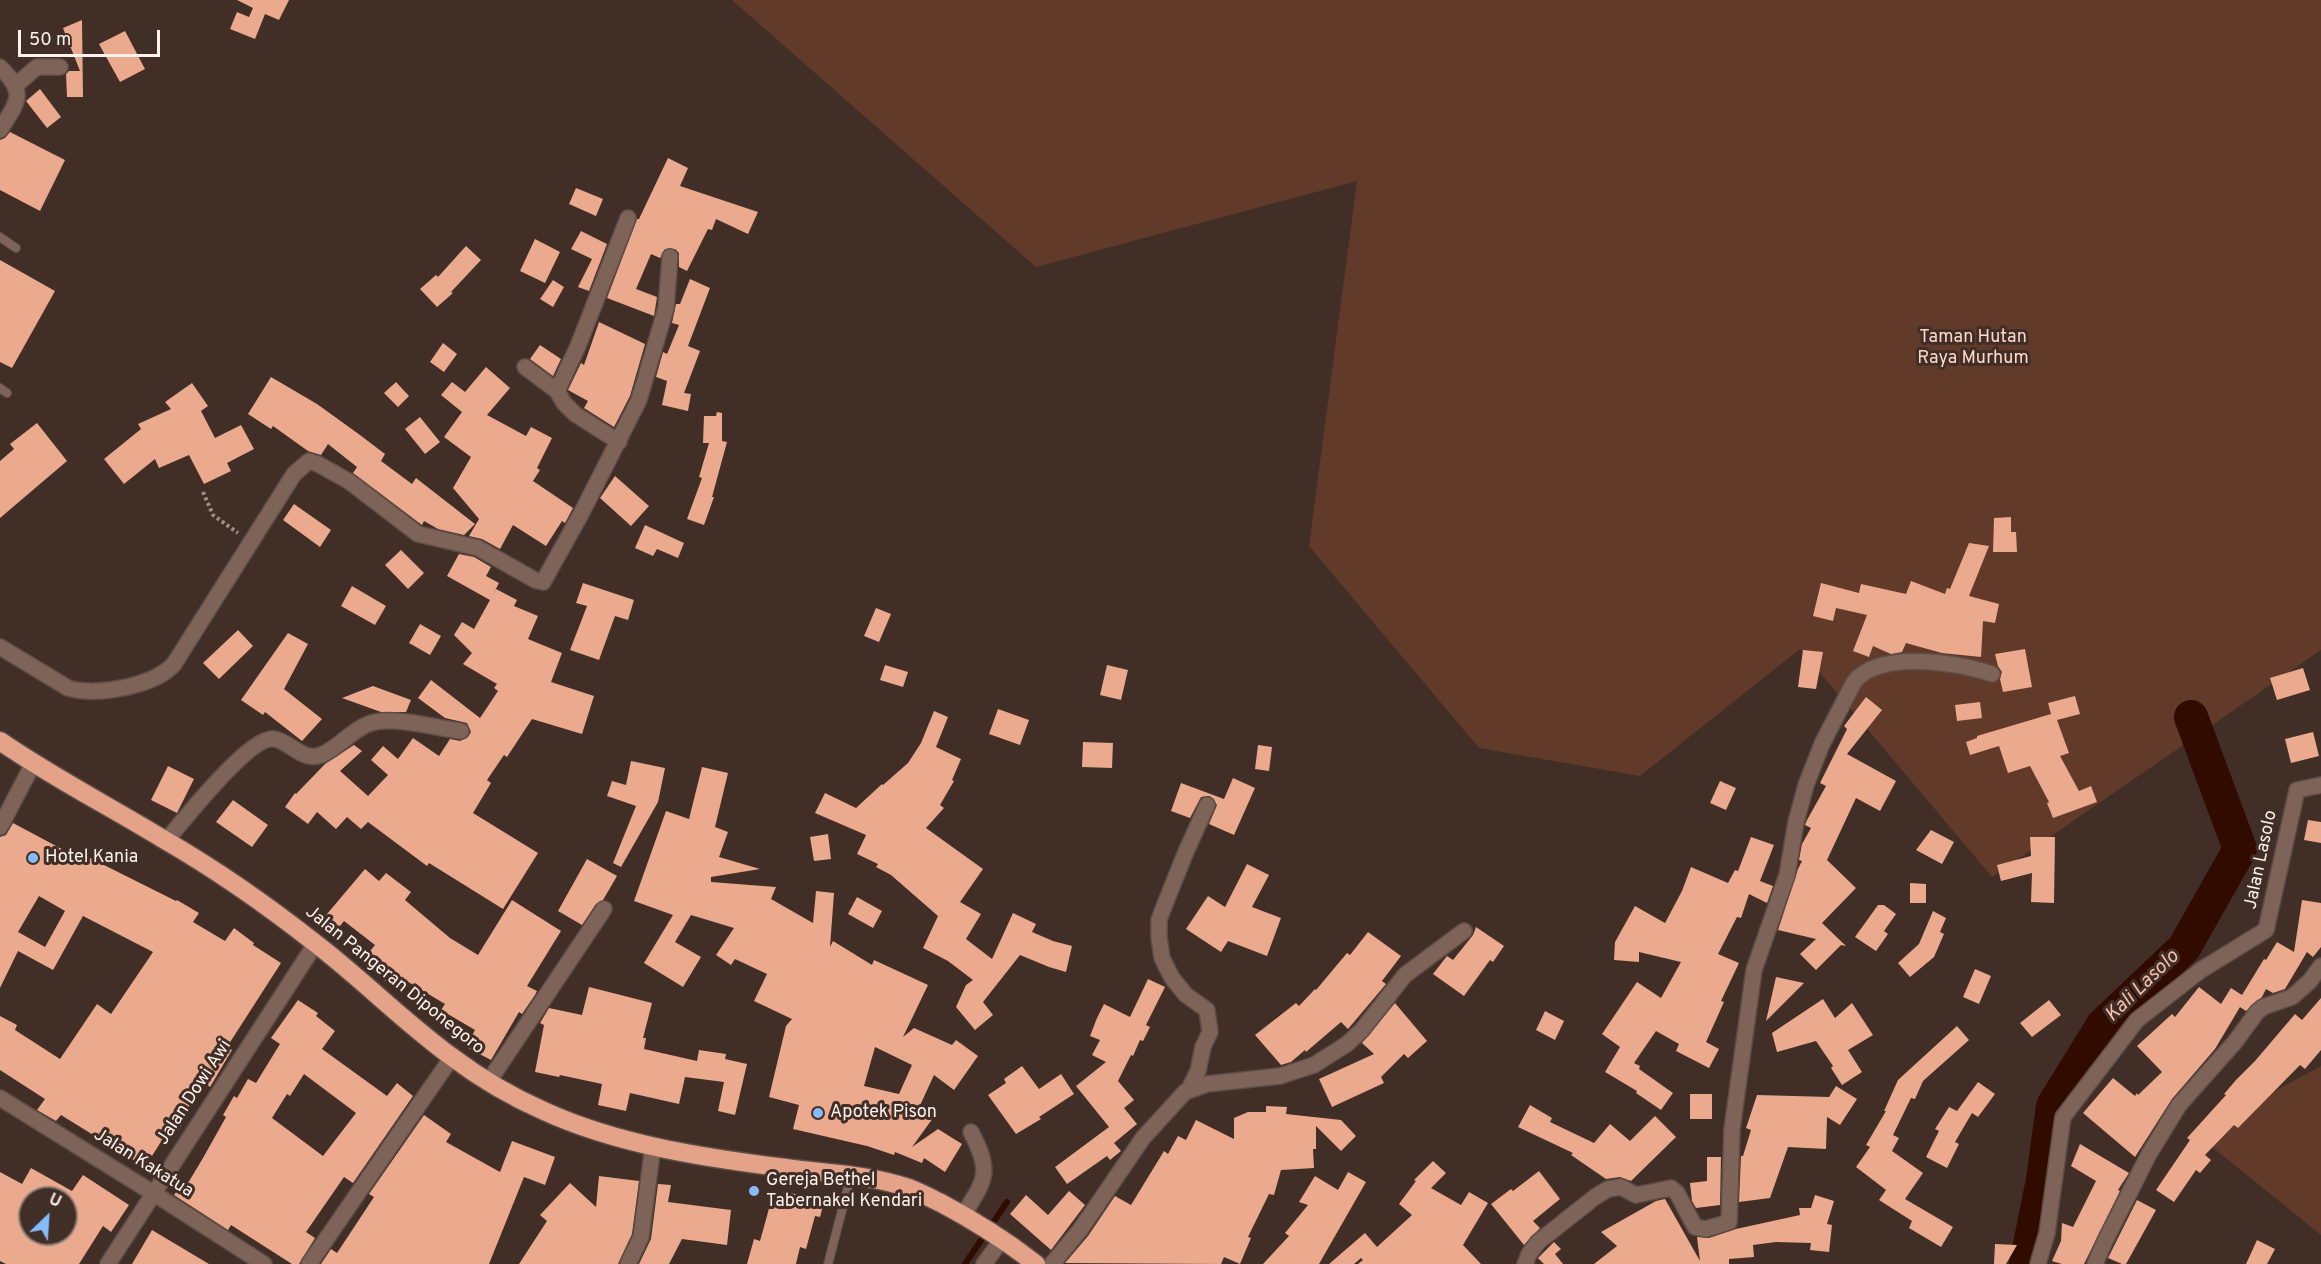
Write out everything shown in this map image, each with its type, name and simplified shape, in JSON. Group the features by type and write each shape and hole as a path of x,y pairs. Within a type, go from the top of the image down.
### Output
{"highway":[{"name":"Jalan Pangeran Diponegoro","path":"0,741 33,764 166,841 316,943 452,1057 489,1081 542,1110 598,1133 652,1146 787,1169 851,1174 912,1189 970,1218 1001,1237 1036,1264"}],"street":[{"path":"0,67 16,85 17,101 0,130"},
{"path":"16,85 37,67 60,68"},
{"path":"557,390 578,346 628,218"},
{"path":"0,647 68,688 78,691 96,692 150,681 166,672 174,664 294,474 306,462 313,462 350,482 418,534 478,548 543,582 639,400 666,308 670,257"},
{"path":"525,367 557,390 564,404 575,414 618,442"},
{"path":"1525,1264 1538,1242 1595,1197 1614,1187 1636,1195 1671,1188 1677,1193 1695,1227 1706,1229 1729,1222 1732,1129 1754,970 1787,875 1798,813 1822,744 1860,673 1883,664 1912,662 1970,666 1992,674"},
{"path":"166,841 238,759 269,739 277,740 307,756 319,756 367,724 394,722 461,731"},
{"path":"0,827 33,764"},
{"name":"Jalan Lasolo","path":"2038,1264 2048,1233 2063,1117 2137,1020 2201,970 2266,930 2296,790 2321,786"},
{"path":"1052,1264 1080,1230 1143,1138 1189,1089 1198,1071 1203,1047 1210,1032 1207,1010 1186,995 1172,978 1162,957 1159,921 1207,805"},
{"path":"489,1081 604,909"},
{"path":"1189,1089 1207,1084 1280,1076 1314,1065 1347,1044 1362,1030 1405,975 1464,931"},
{"name":"Jalan Dowi Awi","path":"108,1264 316,943"},
{"path":"2095,1264 2149,1154 2179,1106 2235,1042 2257,1012 2263,1007 2292,997 2310,981 2321,966"},
{"path":"309,1264 452,1057"},
{"name":"Jalan Kakatua","path":"2,1103 153,1193 264,1264"},
{"path":"970,1218 985,1167 971,1132"},
{"path":"628,1264 641,1237 652,1146"},
{"path":"984,1264 1001,1237"}],"lane":[{"path":"0,237 16,248"},
{"path":"828,1264 851,1174"}],"path":[{"path":"203,492 213,515 238,532 254,534"}],"green space":[{"name":"Taman Hutan Raya Murhum","path":"732,0 2321,0 2321,650 1992,877 1800,649 1640,776 1479,748 1309,546 1357,181 1036,267"},
{"path":"2321,1066 2321,1235 2196,1134"}],"building":[{"path":"237,0 289,0 279,20 265,14 255,39 230,29 237,12 249,17 253,8"},
{"path":"82,20 83,97 67,97 66,74 69,71 80,71 63,28"},
{"path":"125,31 145,69 120,82 99,44"},
{"path":"40,89 61,117 47,128 26,101"},
{"path":"10,132 65,160 40,211 0,190 0,140"},
{"path":"668,158 688,168 680,186 758,212 748,234 716,219 712,230 708,229 687,271 679,267 679,253 675,249 665,249 660,258 651,254 636,289 657,297 654,316 607,298 637,219"},
{"path":"576,188 603,199 596,216 569,204"},
{"path":"581,231 607,244 589,291 578,287 592,259 571,249"},
{"path":"535,239 560,252 545,283 520,271"},
{"path":"466,246 481,260 451,292 453,293 437,307 420,289 436,275 438,277"},
{"path":"0,260 55,291 12,368 0,362"},
{"path":"690,279 710,288 688,346 700,351 684,393 691,394 688,411 662,405 667,381 656,377 663,352 667,354 679,325 672,323 676,304 680,304"},
{"path":"553,280 564,287 553,307 540,299"},
{"path":"599,322 645,344 630,396 614,427 584,408 588,401 568,390 581,363 584,365"},
{"path":"443,343 457,354 444,372 430,362"},
{"path":"540,345 561,359 553,376 530,359"},
{"path":"486,367 510,388 487,415 526,436 531,427 552,438 537,468 540,470 533,481 573,508 565,523 562,521 546,546 513,525 500,549 482,539 469,536 479,519 453,488 471,457 444,437 462,412 441,395 452,382 465,392"},
{"path":"271,377 317,404 385,454 381,461 412,484 416,478 475,524 464,535 438,529 424,521 422,525 353,473 357,467 328,444 321,455 308,451 273,426 271,429 248,414"},
{"path":"396,382 409,396 398,407 384,393"},
{"path":"192,383 208,406 201,411 215,438 241,425 254,449 227,463 231,471 204,484 189,455 159,468 155,459 124,484 104,459 141,429 138,424 171,409 165,402"},
{"path":"717,412 722,413 722,441 727,442 712,497 714,497 704,525 687,519 702,478 699,477 709,443 703,443 704,416 716,416"},
{"path":"420,417 440,442 425,454 405,429"},
{"path":"37,423 67,461 0,518 0,461 14,449 10,444"},
{"path":"615,476 649,506 631,526 600,498"},
{"path":"294,504 331,530 320,547 283,520"},
{"path":"2011,517 2011,532 2016,532 2017,552 1993,552 1994,518"},
{"path":"645,525 684,543 678,558 657,549 653,556 635,548"},
{"path":"1969,543 1989,546 1969,596 1999,604 1995,623 1983,621 1981,657 1942,653 1906,643 1902,652 1891,654 1873,646 1869,657 1853,651 1867,615 1836,608 1833,621 1813,616 1821,583 1859,593 1861,584 1906,594 1911,581 1945,594 1947,588 1950,589"},
{"path":"401,550 424,573 408,589 385,565"},
{"path":"459,554 474,557 491,567 486,576 499,583 490,600 447,576"},
{"path":"583,583 634,600 628,620 615,616 599,660 570,650 587,606 576,603"},
{"path":"352,586 386,606 375,625 341,606"},
{"path":"496,589 517,600 514,606 538,616 528,639 562,653 551,682 594,696 582,734 532,719 507,757 504,755 487,780 491,783 473,813 538,853 503,909 429,863 427,866 368,822 361,829 347,817 336,829 317,812 308,824 285,807 295,793 325,764 354,745 362,751 340,771 368,796 388,775 371,760 383,746 398,759 413,738 439,756 450,739 460,741 468,737 471,732 467,723 445,718 418,698 431,680 480,718 498,691 494,688 497,684 463,664 472,653 454,635 462,622 474,629"},
{"path":"876,608 891,614 879,642 864,636"},
{"path":"420,624 441,636 430,655 409,643"},
{"path":"238,630 253,646 219,679 203,663"},
{"path":"288,633 308,644 284,689 322,719 302,741 265,712 263,715 241,700"},
{"path":"2025,649 2032,687 2003,692 2000,679 2002,672 1995,654"},
{"path":"1803,650 1823,652 1816,689 1798,687"},
{"path":"885,665 908,672 903,687 880,680"},
{"path":"1107,665 1128,670 1121,700 1100,695"},
{"path":"2303,668 2310,690 2277,700 2270,678"},
{"path":"373,686 411,700 406,712 381,712 342,698"},
{"path":"2075,696 2080,714 2057,720 2069,753 2060,756 2079,791 2091,786 2097,802 2053,818 2047,803 2049,802 2030,766 2008,773 1999,746 1970,755 1966,742 1977,736 2051,714 2048,703"},
{"path":"1866,697 1882,710 1847,754 1896,781 1880,811 1856,798 1827,860 1856,888 1822,923 1846,946 1841,945 1816,970 1800,954 1816,939 1778,930 1802,861 1799,860 1802,844 1811,828 1805,825 1826,786 1820,783 1847,729 1844,726"},
{"path":"1980,702 1982,718 1957,721 1955,705"},
{"path":"998,709 1029,720 1020,745 989,734"},
{"path":"934,711 948,717 936,747 961,759 952,780 954,781 940,805 944,808 926,828 983,869 960,902 981,914 966,939 992,959 1013,913 1036,924 1032,932 1072,946 1066,972 1020,955 983,1002 993,1015 975,1030 956,1007 966,985 973,980 948,961 923,948 938,916 891,875 876,867 878,864 857,854 866,835 815,813 825,793 856,808 883,785 908,763 921,743"},
{"path":"2313,732 2319,756 2291,763 2285,739"},
{"path":"1083,742 1113,743 1112,768 1082,767"},
{"path":"1258,745 1272,747 1269,771 1255,769"},
{"path":"631,761 665,768 658,802 621,867 613,863 636,806 607,796 612,781 626,785"},
{"path":"168,766 194,779 177,813 151,800"},
{"path":"702,767 728,773 715,827 728,832 719,857 760,869 711,877 711,882 776,887 771,899 813,923 816,891 834,893 830,947 833,941 872,965 874,960 928,985 903,1037 914,1028 952,1045 956,1040 978,1056 954,1090 934,1075 917,1112 933,1118 912,1147 938,1129 962,1144 945,1172 924,1158 922,1163 895,1152 894,1155 867,1146 793,1129 799,1105 769,1097 786,1026 792,1019 754,1001 767,974 735,959 731,965 716,955 734,928 691,915 675,942 701,957 683,987 644,963 673,915 634,901 666,811 689,819","holes":["875,1047 912,1065 899,1094 864,1086"]},
{"path":"1233,778 1255,788 1234,835 1209,824 1217,805 1210,796 1201,797 1190,818 1171,811 1181,783 1224,799"},
{"path":"1720,781 1736,788 1726,810 1710,803"},
{"path":"233,800 268,825 252,847 216,822"},
{"path":"2308,820 2321,822 2321,843 2304,840"},
{"path":"13,823 88,863 90,858 199,913 193,922 225,941 234,928 254,943 253,945 281,963 227,1047 232,1050 210,1087 204,1082 185,1113 188,1114 178,1131 171,1126 145,1167 61,1115 56,1121 37,1110 45,1099 0,1070 0,1016 17,1025 15,1030 60,1059 97,1004 111,1014 153,952 83,916 53,970 18,951 0,988 0,837 6,835","holes":["39,896 65,911 45,947 18,932"]},
{"path":"1931,830 1954,842 1942,864 1916,850"},
{"path":"828,834 831,859 814,861 810,837"},
{"path":"1751,837 1774,845 1760,881 1773,886 1767,903 1749,894 1741,918 1737,917 1718,954 1739,963 1721,1001 1724,1002 1706,1042 1719,1049 1709,1068 1676,1051 1679,1044 1656,1031 1634,1063 1673,1093 1661,1110 1636,1093 1637,1091 1605,1072 1620,1047 1602,1034 1637,982 1661,998 1681,962 1639,952 1639,962 1614,960 1615,942 1635,906 1665,923 1682,891 1691,867 1728,883 1735,870 1738,871"},
{"path":"2030,837 2055,837 2054,903 2031,902 2032,873 2001,881 1997,865 2031,856"},
{"path":"587,859 617,876 603,900 596,904 582,925 558,911"},
{"path":"1247,864 1269,875 1252,907 1281,918 1267,956 1228,941 1221,952 1186,929 1208,896 1225,907"},
{"path":"365,869 379,881 386,873 411,892 405,900 450,938 478,955 512,900 561,931 527,986 537,991 535,995 522,1014 519,1012 491,1060 466,1047 475,1030 441,1010 445,1004 405,980 396,990 362,961 375,945 344,921 336,931 322,920"},
{"path":"1910,883 1926,884 1926,903 1910,903"},
{"path":"857,897 882,911 873,928 848,914"},
{"path":"2302,900 2321,903 2321,947 2313,957 2307,952 2285,989 2273,993 2266,989 2262,997 2246,1011 2240,1007 2215,1049 2172,1099 2135,1157 2083,1113 2113,1078 2135,1096 2162,1072 2137,1046 2172,1014 2175,1017 2199,987 2221,1004 2231,988 2242,995 2277,942 2294,952"},
{"path":"1878,905 1884,905 1896,914 1884,931 1888,934 1876,951 1855,937"},
{"path":"1933,911 1946,918 1940,932 1944,934 1934,957 1910,977 1898,963 1919,944"},
{"path":"1476,927 1504,946 1493,962 1490,960 1464,996 1433,974 1447,956 1453,960 1473,935"},
{"path":"1368,932 1401,956 1382,981 1386,984 1348,1029 1341,1022 1306,1052 1305,1050 1291,1062 1281,1065 1255,1035 1296,1003 1299,1006 1316,990 1347,953 1350,955"},
{"path":"1975,969 1991,976 1979,1004 1963,997"},
{"path":"1776,977 1804,983 1766,1021"},
{"path":"1148,979 1165,987 1146,1025 1150,1027 1143,1041 1140,1040 1118,1081 1134,1100 1124,1108 1137,1124 1114,1143 1121,1151 1110,1160 1107,1156 1067,1184 1055,1167 1109,1127 1076,1086 1106,1062 1092,1055 1100,1040 1090,1036 1097,1018 1104,1004 1130,1017"},
{"path":"589,987 652,1003 643,1038 646,1038 644,1049 697,1061 699,1050 726,1054 725,1059 747,1064 735,1115 718,1111 724,1082 685,1077 679,1104 630,1093 626,1111 598,1105 602,1084 535,1072 544,1025 540,1023 549,1008 582,1015"},
{"path":"2321,998 2321,1050 2305,1069 2300,1065 2238,1128 2234,1125 2205,1155 2211,1160 2200,1173 2196,1170 2174,1202 2156,1190 2190,1140 2187,1138 2226,1095 2224,1094 2236,1080 2295,1014 2302,1020"},
{"path":"1823,999 1835,1018 1852,1003 1873,1035 1848,1050 1862,1072 1842,1085 1831,1068 1833,1066 1816,1041 1777,1052 1772,1033"},
{"path":"298,1000 318,1013 316,1016 335,1031 322,1049 387,1096 397,1083 413,1096 353,1183 344,1177 306,1232 315,1238 299,1264 292,1264 231,1225 228,1230 174,1195 181,1185 185,1188 226,1117 223,1115 234,1096 237,1098 248,1079 256,1083 280,1044 271,1038","holes":["304,1074 356,1113 323,1156 272,1118 287,1094 290,1096"]},
{"path":"2049,1000 2061,1015 2032,1037 2020,1023"},
{"path":"1395,1003 1427,1041 1408,1058 1404,1054 1381,1077 1384,1083 1332,1107 1319,1079 1374,1054 1362,1043"},
{"path":"1545,1011 1564,1021 1555,1040 1536,1030"},
{"path":"1957,1026 1969,1040 1923,1081 1915,1099 1911,1098 1893,1135 1899,1138 1892,1151 1923,1173 1905,1199 1953,1227 1941,1247 1909,1228 1912,1221 1879,1200 1886,1190 1856,1167 1870,1147 1866,1145 1886,1111 1884,1111 1898,1080"},
{"path":"1022,1066 1039,1089 1061,1074 1074,1094 1039,1117 1041,1119 1016,1134 988,1095 1006,1083 1004,1079"},
{"path":"1978,1082 1995,1094 1978,1117 1972,1113 1955,1142 1959,1144 1947,1168 1926,1157 1939,1131 1935,1129 1949,1107 1957,1111"},
{"path":"1836,1086 1857,1099 1840,1125 1827,1117 1826,1149 1788,1147 1770,1198 1739,1202 1741,1156 1743,1156 1751,1130 1746,1128 1757,1095 1829,1097"},
{"path":"1690,1094 1712,1094 1712,1119 1690,1119"},
{"path":"1530,1105 1552,1118 1550,1122 1594,1143 1610,1124 1630,1141 1655,1116 1676,1137 1631,1181 1620,1177 1606,1179 1571,1155 1573,1153 1518,1127"},
{"path":"1266,1106 1287,1107 1286,1114 1341,1120 1356,1136 1341,1151 1316,1126 1316,1149 1313,1149 1314,1168 1281,1170 1274,1195 1269,1194 1248,1237 1251,1238 1240,1264 1224,1257 1221,1264 1065,1263 1088,1236 1115,1196 1131,1205 1164,1151 1168,1154 1178,1136 1186,1140 1196,1120 1234,1139 1234,1118 1248,1112 1266,1112"},
{"path":"424,1115 451,1134 446,1142 500,1172 512,1141 555,1157 545,1185 524,1177 489,1264 321,1264 331,1249 337,1253 374,1197 369,1194"},
{"path":"2080,1144 2129,1173 2118,1190 2120,1191 2084,1264 2062,1264 2052,1261 2061,1241 2062,1223 2073,1227 2096,1181 2071,1166"},
{"path":"1707,1157 1721,1157 1720,1205 1696,1208 1692,1201 1690,1183 1707,1181"},
{"path":"1433,1161 1446,1173 1431,1188 1461,1205 1469,1192 1488,1203 1463,1245 1481,1264 1358,1264 1363,1260 1361,1258 1354,1264 1329,1264 1365,1233 1377,1247 1412,1215 1399,1204 1416,1181 1414,1180"},
{"path":"31,1168 63,1186 18,1186 18,1246 78,1246 78,1186 75,1186 83,1175 129,1205 111,1232 103,1226 79,1264 6,1264 0,1261 0,1172 22,1184"},
{"path":"1539,1171 1560,1199 1533,1221 1540,1228 1524,1245 1491,1204"},
{"path":"1348,1172 1366,1182 1319,1264 1263,1264 1289,1236 1285,1233 1308,1205 1299,1202 1315,1176 1338,1190"},
{"path":"599,1176 639,1181 632,1234 618,1264 519,1264 547,1221 540,1215 570,1183 596,1207"},
{"path":"658,1184 671,1185 668,1202 731,1210 727,1245 682,1239 669,1264 639,1264 651,1239"},
{"path":"784,1191 824,1202 820,1217 815,1216 806,1249 800,1247 796,1264 747,1264 754,1239 760,1241 770,1205 779,1208"},
{"path":"1069,1191 1085,1205 1051,1250 1010,1214 1026,1195 1048,1215"},
{"path":"1815,1195 1834,1201 1827,1224 1832,1225 1829,1252 1810,1250 1811,1243 1776,1242 1753,1245 1754,1257 1729,1259 1729,1264 1594,1264 1617,1246 1601,1232 1656,1201 1665,1199 1700,1261 1697,1237 1709,1238 1736,1229 1800,1215 1799,1208 1811,1208"},
{"path":"2137,1200 2156,1210 2126,1264 2122,1264 2108,1258"},
{"path":"152,1230 209,1264 132,1264"},
{"path":"2257,1240 2275,1249 2267,1264 2246,1264"},
{"path":"1554,1242 1561,1249 1555,1254 1563,1264 1544,1264 1538,1258"},
{"path":"1995,1244 2017,1245 2006,1264 1994,1264"}],"waterway":[{"name":"Kali Lasolo","path":"2026,1264 2043,1180 2053,1106 2103,1025 2184,948 2240,849 2191,717"},
{"path":"965,1264 1007,1202"}],"place":[{"name":"Hotel Kania","path":"33,858"},
{"name":"Apotek Pison","path":"818,1113"},
{"name":"Gereja Bethel Tabernakel Kendari","path":"754,1191"}]}
